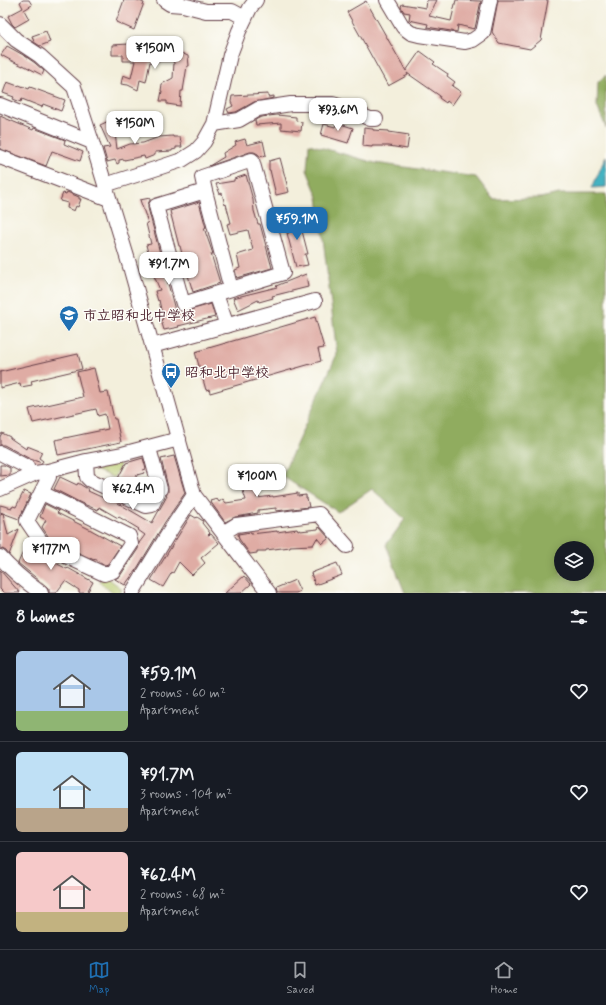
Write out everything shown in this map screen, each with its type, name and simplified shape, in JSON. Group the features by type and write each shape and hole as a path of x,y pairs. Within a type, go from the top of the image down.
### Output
{"street":[{"path":"164,0 170,4 183,5 206,11 232,11 245,18"},
{"path":"105,185 182,160 196,151 204,142 214,124 230,55 245,18 256,0"},
{"path":"387,0 403,27 419,36 465,42 473,40 483,33 490,0"},
{"path":"0,24 16,40 40,56 74,87 131,270 194,495 269,593"},
{"path":"0,104 92,142"},
{"path":"214,124 239,120 258,109 291,104 333,104 370,119 376,119"},
{"path":"0,157 109,199"},
{"path":"205,190 156,206 183,304 283,273 252,160 202,178 231,289"},
{"path":"216,294 227,326"},
{"path":"152,346 314,302"},
{"path":"0,489 36,473 149,448 178,440"},
{"path":"86,461 87,477 90,480 146,506 152,505 160,489 149,448"},
{"path":"0,453 27,467 30,476"},
{"path":"42,493 129,536 131,544 113,571 104,574 44,546 27,521 49,477 48,471"},
{"path":"132,593 194,495"},
{"path":"223,533 236,525 319,514 347,546"},
{"path":"0,557 23,579 41,593"}],"green space":[{"path":"606,75 606,128 597,106 598,82"},
{"path":"309,144 375,163 476,177 493,199 540,198 559,194 606,194 606,593 405,593 386,545 405,519 372,489 338,512 282,476 337,354 318,197 307,170"},
{"path":"118,457 120,466 114,478 91,468 91,462"},
{"path":"104,575 121,588 121,593 114,593 99,582"}],"water":[{"path":"606,156 606,187 592,188"}],"building":[{"path":"23,0 29,0 32,5 24,10 29,19 15,27 8,16 23,8 20,2"},
{"path":"124,0 137,0 144,3 134,30 116,22"},
{"path":"427,0 437,0 429,16 451,21 456,0 481,1 475,28 458,25 457,32 427,27 428,24 409,20 410,13 404,12 401,7 402,4 426,8"},
{"path":"498,0 548,0 541,40 530,49 499,43 492,32"},
{"path":"366,1 406,71 420,51 435,62 433,64 448,74 447,76 455,82 452,86 461,92 452,105 447,101 446,103 439,98 440,96 407,73 408,75 388,86 347,12"},
{"path":"46,31 50,42 40,46 34,42 32,36"},
{"path":"129,44 129,47 160,52 160,49 179,52 188,56 189,66 187,66 183,91 181,91 180,106 167,104 167,101 160,101 162,84 173,78 173,61 156,61 156,63 150,62 146,82 140,80 138,90 128,85 121,84 123,75 131,78 135,61 123,61 123,55 112,55 112,45"},
{"path":"7,46 35,63 44,71 42,75 1,55"},
{"path":"7,82 29,89 30,87 65,100 61,111 43,104 42,107 22,99 21,102 13,99 14,97 3,93"},
{"path":"268,94 268,97 274,96 274,98 254,102 236,112 229,113 227,109 233,106 231,102 232,96"},
{"path":"277,115 296,117 296,121 302,122 301,131 281,129 281,123 256,125 255,120 261,117"},
{"path":"0,116 33,130 34,128 65,140 64,144 83,152 80,161 52,151 46,166 0,149"},
{"path":"115,118 121,131 115,133 117,149 130,144 143,143 159,137 173,136 180,137 182,147 176,147 176,149 172,151 155,152 155,155 145,159 144,156 119,160 119,163 117,164 115,160 107,162 103,148 110,147 100,125"},
{"path":"337,123 353,128 348,143 321,135 324,124 335,127"},
{"path":"364,128 409,135 407,149 389,146 363,146"},
{"path":"245,139 247,145 263,141 266,155 260,157 254,152 250,152 209,166 224,157 223,153 236,145 235,142"},
{"path":"280,158 289,192 276,195 269,170 269,161"},
{"path":"246,175 253,200 254,211 258,224 260,224 272,268 237,278 235,270 240,268 237,255 253,250 248,230 230,234 227,224 231,223 226,204 225,205 222,193 220,194 216,184 234,181 234,179"},
{"path":"67,192 81,199 78,207 76,206 74,211 67,208 68,203 60,201 63,193 66,194"},
{"path":"150,198 148,208 176,314 211,304 215,317 164,330 161,320 163,319 159,300 158,301 155,291 160,290 149,264 151,263 146,245 151,244 146,223 148,223 140,200"},
{"path":"199,202 206,228 204,228 213,254 211,254 220,283 193,292 170,211"},
{"path":"301,217 304,226 301,227 308,254 305,254 308,265 296,267 285,221"},
{"path":"306,274 308,287 272,296 273,298 259,302 258,300 238,310 233,298 277,287 276,286"},
{"path":"315,317 324,348 318,349 321,361 210,393 209,389 206,390 195,352"},
{"path":"78,354 82,369 31,381 32,385 21,387 20,383 0,388 0,372"},
{"path":"94,368 100,393 108,392 121,442 58,455 55,440 108,429 105,414 98,416 96,409 33,423 29,409 83,397 77,372"},
{"path":"2,433 26,449 27,446 42,452 39,458 43,461 42,463 30,459 4,445 0,445 0,437"},
{"path":"174,456 185,493 125,585 115,579 120,576 138,549 139,543 145,535 138,530 139,529 119,517 118,518 99,507 98,510 81,503 54,489 60,477 77,485 78,483 89,490 88,491 110,501 111,499 152,523 168,492 161,459"},
{"path":"143,458 146,469 143,470 144,473 137,475 129,489 116,482 126,463"},
{"path":"0,465 10,468 10,475 0,476"},
{"path":"266,466 270,479 256,484 257,498 298,493 298,496 306,495 309,507 276,511 276,508 258,510 258,513 235,517 225,522 210,501 217,499 219,502 223,499 226,503 246,500 238,476"},
{"path":"24,491 31,494 19,519 0,512 0,505 12,508 13,506 16,507"},
{"path":"45,504 59,511 57,513 120,546 108,564 105,565 50,539 42,527 46,520 40,517"},
{"path":"3,513 8,535 19,529 9,555 6,551 0,548 0,514"},
{"path":"191,515 203,521 202,523 210,533 208,535 211,534 219,543 201,558 205,563 192,575 179,562 163,587 151,580"},
{"path":"319,527 329,538 322,544 317,538 313,545 290,546 266,551 257,551 257,553 250,554 239,539 238,534 251,532 251,534 277,532 297,529 300,531 318,529"},
{"path":"29,539 37,551 45,556 44,557 93,582 87,593 79,593 79,590 65,581 56,593 49,593 49,589 46,586 18,563"},
{"path":"337,563 342,575 315,585 311,573"},
{"path":"0,570 20,593 4,593 0,589"},
{"path":"244,576 251,584 241,593 225,593"},
{"path":"295,580 300,591 296,593 277,593 276,588"}],"place":[{"name":"市立昭和北中学校","path":"69,332"},
{"name":"昭和北中学校","path":"171,389"}]}
